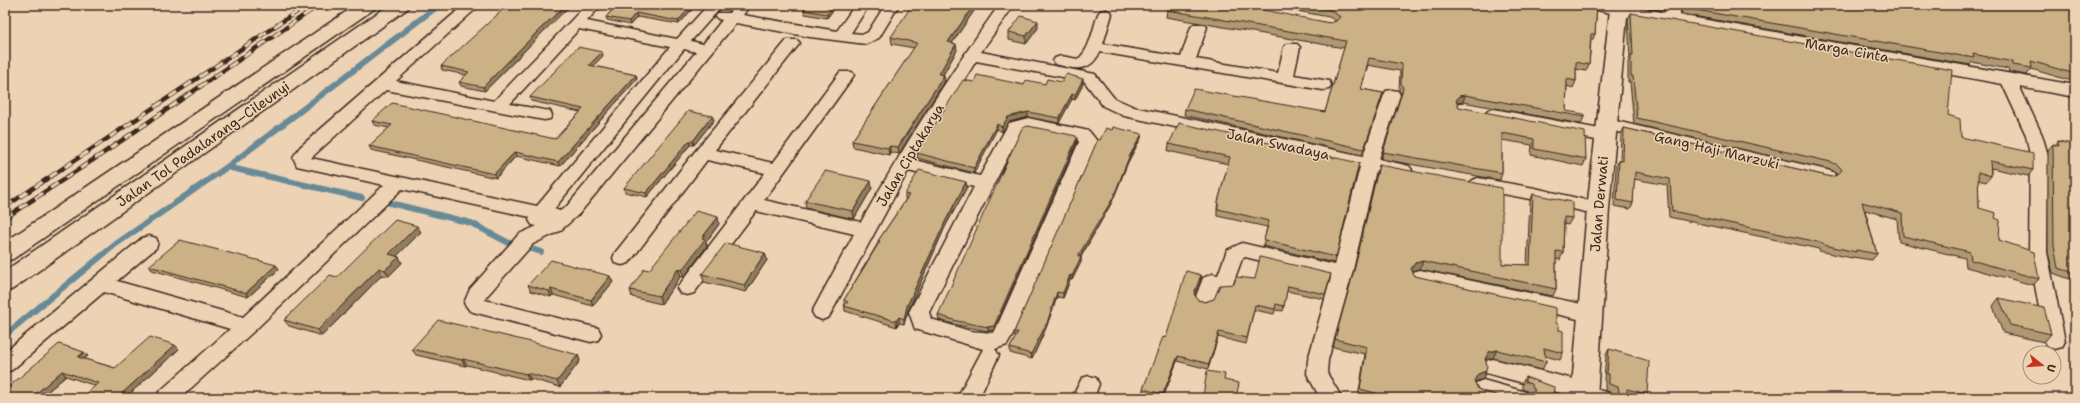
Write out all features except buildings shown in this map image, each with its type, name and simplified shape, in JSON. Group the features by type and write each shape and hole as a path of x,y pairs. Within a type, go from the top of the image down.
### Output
{"main road":[{"name":"Jalan Tol Padalarang–Cileunyi","path":"5,253 368,5"},
{"name":"Jalan Tol Padalarang–Cileunyi","path":"5,283 401,5"},
{"name":"Marga Cinta","path":"1609,8 1672,12 2075,91"},
{"name":"Jalan Derwati","path":"1584,394 1598,209 1606,130 1609,8"}],"street":[{"path":"473,5 306,151 302,160 303,162 542,212 564,218"},
{"path":"498,107 594,5"},
{"path":"842,35 862,5"},
{"path":"591,334 477,306 474,304 477,294 531,236 542,212 680,44 712,9 737,11 842,35 870,38 892,5"},
{"name":"Jalan Ciptakarya","path":"822,312 865,230 904,164 974,50 1007,5"},
{"path":"531,236 564,218 707,49 737,11"},
{"path":"974,50 1080,64 1085,61 1095,47 1105,14"},
{"path":"576,24 707,49"},
{"path":"1187,62 1199,26"},
{"path":"622,258 792,43"},
{"path":"1095,47 1323,85"},
{"path":"1285,79 1292,47"},
{"name":"Jalan Swadaya","path":"974,50 1089,77 1102,99 1112,106 1130,112 1369,164 1418,173"},
{"path":"687,288 752,204 846,75"},
{"path":"2008,79 2034,135 2038,155 2038,252 2055,341"},
{"path":"383,84 544,115"},
{"path":"1331,398 1317,374 1318,360 1342,274 1369,164 1392,95"},
{"name":"Gang Haji Marzuki","path":"1478,111 1606,130 1827,176"},
{"path":"1031,123 1082,135 1088,141 1004,333 1001,338 996,341 985,342 922,324 919,316 985,183 1016,127 1021,124 1031,123"},
{"path":"704,153 777,170"},
{"path":"904,164 985,183"},
{"path":"1464,181 1535,194 1598,209"},
{"path":"166,398 247,326 398,183"},
{"path":"752,204 865,230"},
{"path":"5,364 149,243"},
{"path":"1205,299 1210,282 1223,283 1225,281 1234,255 1242,250 1342,274"},
{"path":"1420,277 1591,314"},
{"path":"102,284 247,326"},
{"path":"968,398 989,355"},
{"path":"1493,367 1584,394"},
{"path":"1484,389 1519,398"}],"lane":[{"path":"1584,394 1610,398"}],"waterway":[{"path":"227,167 439,5"},
{"path":"5,335 116,244 227,167"},
{"path":"227,167 362,198"},
{"path":"386,202 471,223 509,243"},
{"path":"529,248 541,252"}],"railway":[{"path":"5,207 307,5"},
{"path":"5,218 102,154 319,5"}]}
